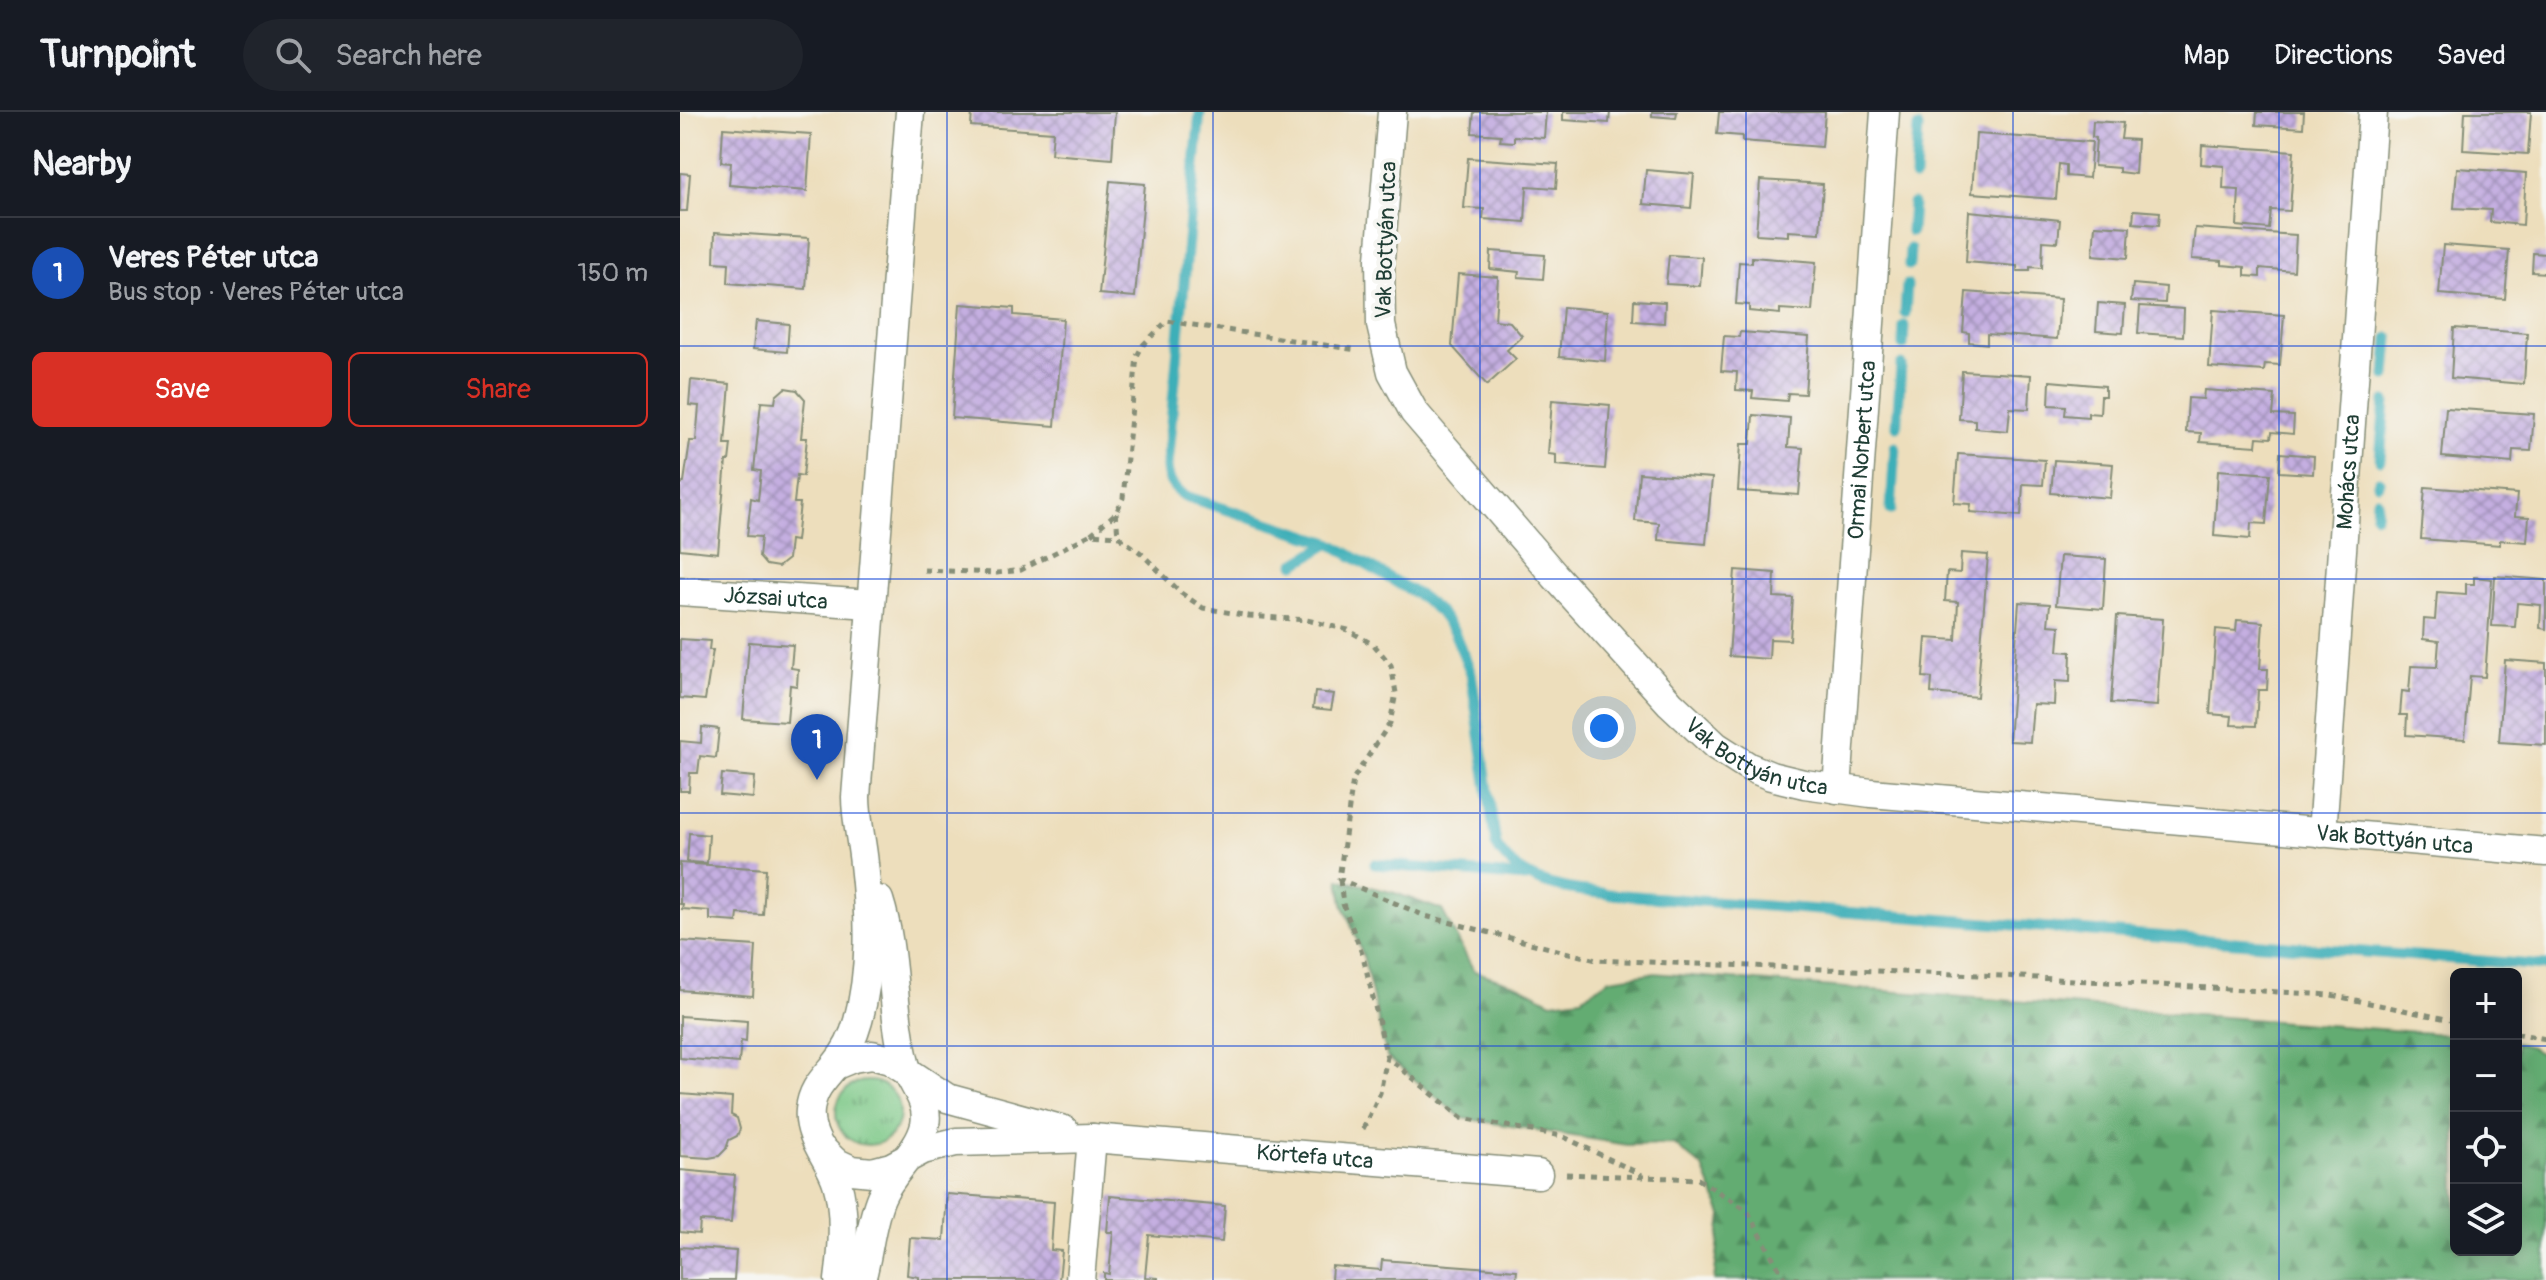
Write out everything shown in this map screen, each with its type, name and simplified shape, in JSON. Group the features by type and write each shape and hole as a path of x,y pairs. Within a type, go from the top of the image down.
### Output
{"street":[{"path":"861,1280 881,1196 919,1141 926,1123 925,1104 907,1070 898,1030 887,928 864,861 857,828 856,797 910,112"},
{"name":"Vak Bottyán utca","path":"1392,112 1379,278 1386,355 1402,393 1426,430 1555,576 1681,714 1716,746 1749,767 1782,779 1837,789 2546,852"},
{"name":"Ormai Norbert utca","path":"1837,789 1885,112"},
{"name":"Mohács utca","path":"2322,833 2373,112"},
{"name":"Józsai utca","path":"680,591 870,604"},
{"path":"836,1065 857,1023 868,964 864,861"},
{"path":"839,1280 842,1254 840,1192 812,1131 809,1113 813,1094 822,1078 836,1065 853,1058 872,1055 890,1060 907,1070"},
{"name":"Körtefa utca","path":"907,1070 947,1098 1092,1138"},
{"path":"1080,1280 1092,1138"},
{"name":"Körtefa utca","path":"907,1157 931,1147 956,1142 1092,1138 1538,1174"},
{"path":"820,1148 835,1162 852,1170 872,1172 891,1167 907,1157"}],"path":[{"path":"924,570 997,573 1021,570 1091,534 1116,513 1126,481 1137,356 1143,345 1167,321 1386,355"},
{"path":"1116,513 1118,536"},
{"path":"1091,534 1118,536 1141,553 1181,593 1203,608 1249,616 1307,620 1348,630 1374,645 1391,665 1396,693 1390,723 1353,779 1339,879 1343,904 1363,956 1387,1057 1380,1093 1347,1158"},
{"path":"1339,879 1425,916 1596,960 2003,976 2331,995 2450,1020"},
{"path":"2522,1034 2546,1039"},
{"path":"1387,1057 1462,1118 1562,1136 1642,1175"},
{"path":"1538,1174 1698,1179 1747,1210 1784,1278 1812,1280"}],"green space":[{"path":"1339,879 1395,893 1442,910 1474,971 1520,986 1552,1002 1581,998 1610,979 1652,973 2450,1035 2450,1256 2522,1256 2522,1045 2531,1047 2546,1058 2546,1280 1714,1280 1722,1215 1703,1168 1674,1144 1627,1145 1462,1118 1387,1057 1363,956 1343,904"},
{"path":"862,1081 874,1081 891,1090 898,1101 898,1125 891,1136 874,1145 862,1145 850,1140 841,1131 836,1119 836,1107 841,1095 850,1086"}],"building":[{"path":"972,112 1115,112 1112,159 1051,154 1053,132 971,126"},
{"path":"1474,112 1546,112 1544,138 1514,136 1514,142 1500,141 1501,135 1472,133"},
{"path":"1563,112 1610,112 1609,123 1563,120"},
{"path":"1652,112 1677,112 1676,118 1652,116"},
{"path":"1719,112 1825,112 1822,147 1742,141 1742,136 1717,134"},
{"path":"2257,112 2304,112 2303,128 2256,125"},
{"path":"2465,112 2531,112 2528,154 2463,150"},
{"path":"2093,121 2123,123 2121,139 2137,140 2135,174 2119,172 2119,168 2094,166 2096,138 2092,137"},
{"path":"723,128 811,134 807,191 729,185 731,163 721,162"},
{"path":"1976,134 2092,142 2089,178 2066,176 2066,165 2059,164 2056,199 1972,193"},
{"path":"2202,145 2294,151 2290,211 2271,210 2269,229 2237,226 2239,190 2223,189 2224,166 2201,164"},
{"path":"1468,158 1558,164 1556,188 1527,186 1525,222 1483,219 1484,209 1464,208"},
{"path":"2457,168 2526,173 2523,225 2490,222 2491,210 2454,208"},
{"path":"1646,170 1694,174 1691,208 1643,204"},
{"path":"680,173 690,174 687,211 680,211"},
{"path":"1760,180 1823,184 1820,233 1788,231 1788,236 1756,234"},
{"path":"1110,181 1145,184 1135,297 1099,294"},
{"path":"2134,210 2160,212 2159,225 2133,223"},
{"path":"1969,211 2060,220 2058,242 2043,241 2042,268 2030,267 2030,271 2017,271 2017,266 1966,262"},
{"path":"2095,225 2130,227 2128,258 2093,255"},
{"path":"2195,228 2296,235 2294,271 2260,268 2260,277 2245,276 2245,267 2222,265 2222,261 2192,259"},
{"path":"715,232 809,238 806,289 728,283 729,263 714,262"},
{"path":"2443,245 2509,250 2505,299 2439,294"},
{"path":"1491,251 1545,255 1543,279 1518,277 1519,272 1490,269"},
{"path":"2533,253 2546,254 2546,273 2532,272"},
{"path":"1669,255 1702,257 1700,286 1666,284"},
{"path":"1752,257 1816,262 1812,311 1780,309 1780,314 1749,311 1749,305 1736,304 1739,262 1752,263"},
{"path":"1458,274 1498,277 1495,320 1510,322 1522,336 1507,350 1516,359 1487,385 1452,346"},
{"path":"2133,284 2166,287 2165,303 2131,301"},
{"path":"1966,292 2060,299 2057,339 1987,334 1987,344 1969,342 1969,333 1963,332"},
{"path":"1634,300 1665,302 1664,323 1633,321"},
{"path":"2098,303 2125,305 2123,333 2096,331"},
{"path":"960,304 1014,308 1014,315 1063,319 1055,426 952,418"},
{"path":"2140,306 2184,309 2183,336 2138,333"},
{"path":"1563,307 1608,311 1605,361 1559,357"},
{"path":"2213,310 2284,315 2280,365 2265,364 2264,371 2209,367"},
{"path":"756,321 789,324 787,352 753,349"},
{"path":"2454,328 2527,333 2524,384 2451,378"},
{"path":"1740,332 1809,337 1805,394 1788,393 1787,401 1752,398 1753,391 1736,390 1737,372 1721,371 1724,336 1739,337"},
{"path":"1962,371 2031,375 2029,409 2010,408 2008,431 1975,428 1975,420 1959,419"},
{"path":"691,380 730,384 725,444 731,444 729,461 726,461 718,553 680,549 680,485 684,482 690,441 696,441 699,406 689,405"},
{"path":"2050,381 2105,386 2100,414 2088,413 2088,417 2065,415 2066,406 2049,405"},
{"path":"785,388 797,390 805,399 801,438 807,438 803,476 797,475 794,503 800,503 796,541 790,540 788,559 778,567 766,565 759,557 761,537 747,536 751,498 758,500 761,471 754,470 761,402 775,403 776,396"},
{"path":"2204,390 2275,395 2273,415 2294,416 2293,434 2272,432 2271,438 2257,437 2256,446 2200,442 2201,433 2186,432 2188,398 2203,399"},
{"path":"1552,400 1610,405 1605,469 1556,465 1556,455 1548,454"},
{"path":"2446,408 2534,414 2531,451 2513,450 2512,463 2442,457"},
{"path":"1753,415 1790,418 1788,447 1803,448 1799,495 1738,491 1741,444 1751,444"},
{"path":"2280,453 2314,456 2313,474 2279,472"},
{"path":"1958,454 2045,460 2043,485 2023,484 2021,516 1970,512 1971,504 1954,503"},
{"path":"2054,460 2113,464 2110,498 2051,493"},
{"path":"2218,470 2270,474 2266,524 2251,523 2250,539 2214,536"},
{"path":"1639,473 1712,478 1706,544 1658,540 1659,523 1635,521"},
{"path":"2425,487 2517,494 2515,516 2529,517 2527,542 2500,540 2500,545 2421,539"},
{"path":"1961,553 1988,555 1977,697 1931,693 1932,678 1923,677 1926,638 1956,640 1958,602 1945,601 1947,572 1960,573"},
{"path":"2060,556 2106,559 2103,609 2056,605"},
{"path":"1735,570 1775,573 1774,597 1793,598 1790,640 1770,639 1769,659 1729,656"},
{"path":"2495,576 2546,580 2546,629 2540,628 2541,605 2517,603 2515,627 2492,626"},
{"path":"2474,577 2492,579 2485,677 2470,676 2465,739 2406,735 2407,715 2400,715 2402,691 2409,692 2411,666 2437,667 2439,641 2423,639 2424,619 2435,620 2437,592 2466,594 2466,584 2474,584"},
{"path":"2019,602 2050,604 2048,625 2060,626 2058,651 2071,652 2070,682 2055,681 2054,705 2033,704 2030,742 2009,741"},
{"path":"2117,616 2163,619 2157,706 2111,703"},
{"path":"2237,620 2263,622 2260,669 2268,669 2267,690 2258,690 2256,726 2231,725 2232,716 2210,714 2216,629 2236,631"},
{"path":"680,639 710,641 709,650 713,650 705,700 680,698"},
{"path":"749,642 793,645 791,668 798,669 797,686 790,685 787,722 743,719"},
{"path":"2505,660 2546,663 2546,745 2499,742"},
{"path":"1315,692 1334,694 1331,710 1313,708"},
{"path":"702,727 719,729 716,758 700,756 698,773 690,773 689,791 680,791 680,741 701,743"},
{"path":"722,774 755,777 753,798 720,795"},
{"path":"689,833 709,835 707,863 687,862"},
{"path":"680,863 766,869 763,915 738,914 737,922 710,920 710,911 682,909"},
{"path":"680,941 756,946 753,996 680,990"},
{"path":"680,1016 747,1021 746,1042 741,1041 739,1063 680,1058"},
{"path":"680,1094 732,1098 731,1115 737,1118 740,1129 719,1156 680,1156"},
{"path":"680,1170 735,1175 731,1223 700,1221 699,1234 680,1232"},
{"path":"947,1194 1054,1202 1051,1250 1062,1251 1059,1280 919,1280 919,1277 907,1275 910,1238 944,1240"},
{"path":"1110,1196 1225,1206 1222,1242 1149,1235 1145,1277 1158,1280 1104,1280 1104,1273 1109,1274 1113,1232 1107,1232"},
{"path":"680,1247 736,1251 734,1280 680,1280"},
{"path":"1382,1260 1517,1270 1516,1280 1331,1280 1332,1266 1381,1270"}],"waterway":[{"path":"1200,112 1167,466 1170,480 1185,496 1330,543 1423,598 1440,613 1454,632 1471,673 1496,845 1518,869 1546,883 1610,894 2546,966"},
{"path":"1915,177 1918,128"},
{"path":"1911,231 1913,204"},
{"path":"1909,265 1910,249"},
{"path":"1905,313 1907,285"},
{"path":"1903,345 1904,326"},
{"path":"2386,376 2389,338"},
{"path":"1897,426 1901,365"},
{"path":"2380,460 2385,402"},
{"path":"1891,510 1895,447"},
{"path":"2376,515 2377,500"},
{"path":"1295,564 1330,543"},
{"path":"1375,864 1525,877"}],"place":[{"name":"Veres Péter utca","path":"817,780"}]}
